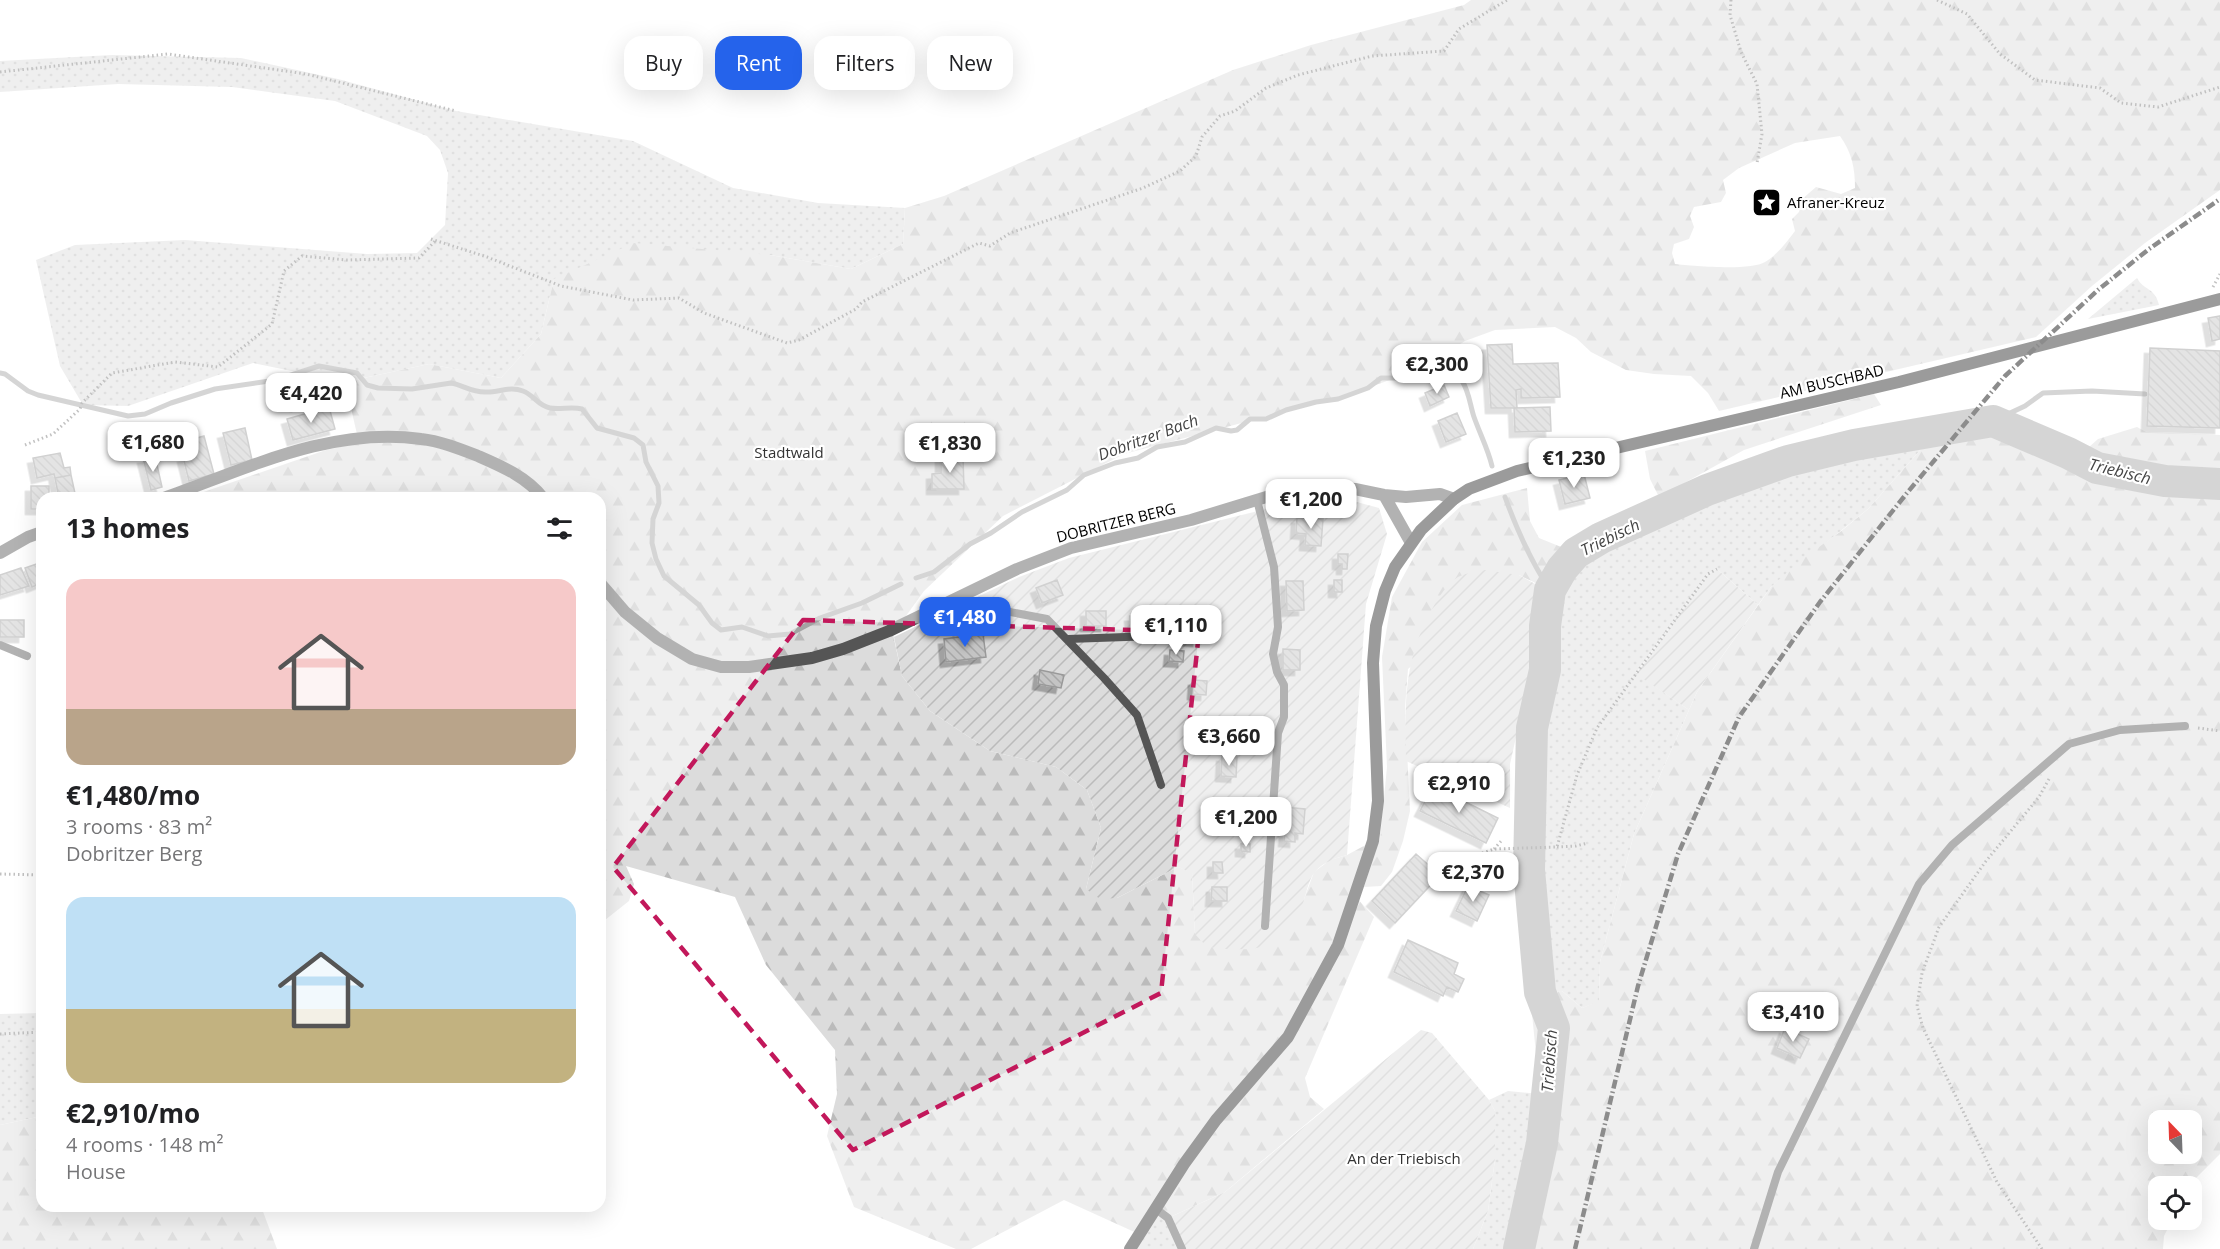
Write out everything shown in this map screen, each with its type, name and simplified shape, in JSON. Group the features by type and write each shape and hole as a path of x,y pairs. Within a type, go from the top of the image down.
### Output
{"main road":[{"name":"AM BUSCHBAD","path":"1130,1249 1184,1164 1216,1120 1288,1037 1338,945 1373,841 1378,801 1373,663 1376,626 1385,591 1395,567 1432,518 1469,489 1517,471 1899,382 2220,299"}],"street":[{"path":"180,492 265,461 324,444 360,437 393,436 430,441 464,451 502,466 536,492"},
{"name":"DOBRITZER BERG","path":"606,590 625,612 657,638 692,659 721,667 749,667 812,658 843,650 923,616 1017,569 1071,548 1168,526 1283,492 1328,487 1406,497 1440,494 1454,499"},
{"path":"1383,495 1411,543"},
{"path":"0,553 36,534"}],"lane":[{"path":"1257,500 1274,567 1278,627 1273,654 1277,672 1284,685 1284,717 1278,733 1265,926"},
{"path":"923,616 979,606 1047,619 1137,715 1161,785"},
{"path":"1068,639 1155,636"},
{"path":"0,645 27,656"},
{"path":"1754,1249 1778,1172 1919,884 1952,845 2069,744 2120,730 2185,726"},
{"path":"1156,1209 1167,1218 1182,1249"}],"path":[{"path":"25,445 52,434 80,409 82,403 112,373 175,362 218,367 272,324 284,272 302,256 347,260 418,258 433,240 487,256 561,286 633,300 679,298 704,313 787,343 799,340 856,309 862,302 979,243 990,246 1010,233 1143,188 1180,171 1196,156 1202,137 1220,116 1235,111 1266,88 1298,75 1372,56 1444,51 1459,29 1507,0"},
{"path":"1731,0 1730,15 1741,52 1757,84 1762,134 1757,163"},
{"path":"1937,0 1967,14 2000,54 2036,80 2100,88 2121,103 2158,107 2220,87"},
{"path":"0,72 168,54 306,74 456,111"},
{"path":"1557,847 1577,775 1597,728 1708,574 1717,569"},
{"path":"2185,726 2220,731"},
{"path":"2042,1249 1997,1182 1923,1028 1917,1006 1922,973 1939,927 1986,861 2039,797 2054,770"},
{"path":"1494,849 1502,840"},
{"path":"1449,875 1466,859 1494,849 1576,846 1588,843"},
{"path":"0,874 36,875"},
{"path":"0,1035 36,1032"}],"highlighted area":[{"path":"803,620 1199,632 1161,993 853,1150 613,867"}],"green space":[{"name":"Stadtwald","path":"1471,0 2220,0 2220,190 2145,243 2092,286 2036,337 1719,411 1708,393 1691,376 1626,370 1591,352 1576,338 1555,327 1495,330 1465,341 1398,377 1348,395 1124,454 1003,516 924,591 893,634 902,676 930,711 990,751 1056,767 1087,790 1101,828 1086,889 1117,898 1178,867 1192,872 1195,934 1304,899 1314,872 1330,860 1347,855 1373,841 1355,896 1374,917 1305,1078 1310,1097 1324,1109 1225,1192 1168,1218 1156,1210 1141,1235 1064,1200 971,1249 956,1249 854,1207 827,1136 837,1094 835,1050 766,965 735,897 626,866 634,884 629,901 606,919 606,492 204,492 326,450 359,443 345,382 429,364 501,378 541,334 554,279 634,243 770,255 851,269 903,244 905,208 944,196 1233,70 1311,45 1464,5","holes":["1840,136 1852,161 1855,188 1841,194 1816,187 1801,200 1799,212 1792,219 1795,231 1770,259 1758,265 1735,267 1675,264 1672,253 1674,244 1689,239 1694,227 1690,216 1694,207 1721,202 1726,193 1723,180 1739,168 1795,143"]},
{"path":"112,55 241,58 338,79 456,111 633,141 733,188 818,203 905,208 903,244 851,269 770,255 554,279 541,334 501,378 429,364 345,382 253,363 128,406 83,405 60,366 36,260 75,245 185,240 367,254 417,253 445,225 448,173 440,150 427,136 335,101 232,87 118,84 0,92 0,61"},
{"path":"2137,278 2155,295 2159,305 2088,319"},
{"path":"1874,394 1881,405 1744,450 1659,497 1650,479 1645,451"},
{"path":"1993,421 2079,456 2098,439 2137,427 2146,432 2220,435 2220,1154 2198,1176 2148,1176 2148,1230 2167,1230 2163,1249 1516,1249 1536,1154 1540,1094 1531,1004 1540,992 1562,991 1582,1008 1599,1001 1600,962 1634,834 1697,692 1771,587 1802,559 1868,509 1938,430"},
{"path":"1938,430 1868,509 1771,587 1758,605 1717,569 1708,574 1636,673 1689,710 1634,834 1600,962 1599,1002 1582,1008 1562,991 1540,992 1529,870 1532,728 1545,670 1547,607 1550,590 1562,569 1576,553 1601,538 1707,490 1788,461 1854,445"},
{"path":"1527,488 1530,521 1539,538 1576,553 1562,569 1550,590 1519,575 1408,669 1405,708 1410,811 1392,872 1381,886 1364,887 1380,838 1387,767 1382,657 1392,597 1422,542 1462,505"},
{"path":"1342,498 1379,508 1387,534 1366,604 1347,855 1326,863 1315,872 1294,921 1285,933 1264,946 1252,949 1207,947 1195,934 1192,873 1178,867 1117,898 1100,899 1086,889 1101,828 1087,790 1056,767 990,751 930,711 902,676 894,637 1019,577 1069,558 1294,502"},
{"path":"1717,569 1758,605 1697,692 1689,710 1636,674 1708,574"},
{"path":"1485,570 1519,575 1537,585 1533,603 1536,621 1532,666 1510,764 1510,808 1406,761 1408,683 1411,665 1423,628 1437,600 1450,584 1458,577"},
{"path":"36,1013 36,1117 0,1125 0,1014"},
{"name":"An der Triebisch","path":"1421,1030 1432,1033 1489,1100 1495,1111 1495,1159 1488,1211 1473,1249 1182,1249 1168,1218 1225,1192"},
{"path":"1508,1091 1540,1094 1536,1154 1516,1249 1473,1249 1488,1211 1495,1159 1495,1111 1489,1100"},
{"path":"36,1117 36,1212 263,1212 277,1249 0,1249 0,1125"},
{"path":"1156,1209 1168,1218 1179,1249 1135,1249"}],"building":[{"path":"2220,316 2220,339 2212,341 2208,318"},
{"path":"1512,344 1513,364 1558,363 1560,397 1521,398 1521,389 1516,390 1517,408 1491,408 1487,345"},
{"path":"2150,348 2220,351 2220,428 2147,426"},
{"path":"1444,385 1449,397 1430,406 1425,393"},
{"path":"291,390 300,392 297,406 288,404"},
{"path":"306,395 318,397 317,405 305,403"},
{"path":"329,407 335,429 293,440 287,419"},
{"path":"1550,407 1551,431 1515,432 1514,408"},
{"path":"1457,413 1466,434 1446,442 1438,421"},
{"path":"245,428 252,460 231,465 223,433"},
{"path":"204,436 214,474 189,481 183,457 190,455 186,441"},
{"path":"60,453 64,468 70,467 71,475 55,478 54,474 37,478 33,458"},
{"path":"155,456 162,487 151,490 143,458"},
{"path":"963,456 964,489 932,489 932,474 941,473 941,457"},
{"path":"1584,474 1590,498 1565,504 1559,480"},
{"path":"71,475 75,492 58,492 55,478"},
{"path":"31,486 49,486 49,492 36,492 36,509 31,509"},
{"path":"1297,518 1323,519 1321,546 1305,545 1306,534 1296,533"},
{"path":"1338,554 1348,554 1347,569 1342,569 1342,564 1338,564"},
{"path":"36,564 36,585 32,587 25,568"},
{"path":"21,568 29,586 0,595 0,575"},
{"path":"1057,580 1063,595 1042,603 1036,588"},
{"path":"1334,580 1342,580 1342,592 1334,592"},
{"path":"1286,581 1303,581 1304,610 1287,611"},
{"path":"1086,611 1106,611 1106,626 1086,626"},
{"path":"1150,615 1151,626 1131,627 1130,616"},
{"path":"0,620 24,620 24,637 0,637"},
{"path":"1187,628 1199,629 1198,641 1186,640"},
{"path":"983,634 986,657 946,662 944,639"},
{"path":"1283,649 1300,650 1300,670 1283,670"},
{"path":"1170,650 1184,651 1183,662 1169,661"},
{"path":"1040,670 1064,675 1061,688 1038,684"},
{"path":"1194,680 1207,681 1206,695 1193,694"},
{"path":"1222,756 1237,757 1236,777 1221,776"},
{"path":"1433,786 1498,818 1486,843 1420,811"},
{"path":"1284,807 1305,809 1303,834 1295,833 1295,842 1284,841"},
{"path":"1241,844 1250,844 1250,852 1241,851"},
{"path":"1416,854 1440,875 1395,923 1372,901"},
{"path":"1213,862 1222,862 1223,873 1213,873"},
{"path":"1468,886 1489,895 1477,921 1456,911"},
{"path":"1212,887 1227,887 1227,901 1211,901"},
{"path":"1408,940 1458,963 1454,974 1464,979 1458,992 1447,987 1443,996 1394,972"},
{"path":"1785,1028 1809,1039 1800,1058 1777,1048"}],"waterway":[{"name":"Dobritzer Bach","path":"0,373 38,395 128,416 145,414 215,389 276,380 319,366 357,373 367,385 378,388 412,389 451,383 482,392 518,390 527,393 546,407 582,409 597,428 634,438 643,445 646,462 658,486 659,503 653,519 652,543 656,559 664,576 699,605 712,623 721,630 742,627 768,636 790,634 820,618 862,603 901,584"},
{"name":"Dobritzer Bach","path":"916,578 934,572 970,544 1022,512 1067,490 1084,475 1115,463 1138,458 1157,447 1185,442 1216,428 1237,430 1250,419 1266,419 1286,410 1338,399 1368,388 1381,378 1451,378 1462,381 1492,466"},
{"path":"1993,421 2025,406 2043,393 2092,391 2145,394"},
{"name":"Triebisch","path":"1519,1249 1542,1143 1554,1028 1540,992 1529,870 1532,728 1545,670 1545,626 1550,590 1562,569 1576,553 1601,538 1707,490 1788,461 1854,445 1993,421 2097,468 2165,481 2220,484"},
{"name":"Dobritzer Bach","path":"1505,497 1524,545 1550,590"}],"railway":[{"path":"1575,1249 1638,986 1678,854 1739,717 1820,602 2005,376 2098,290 2149,249 2220,199"}],"place":[{"name":"Afraner-Kreuz","path":"1766,203"}]}
